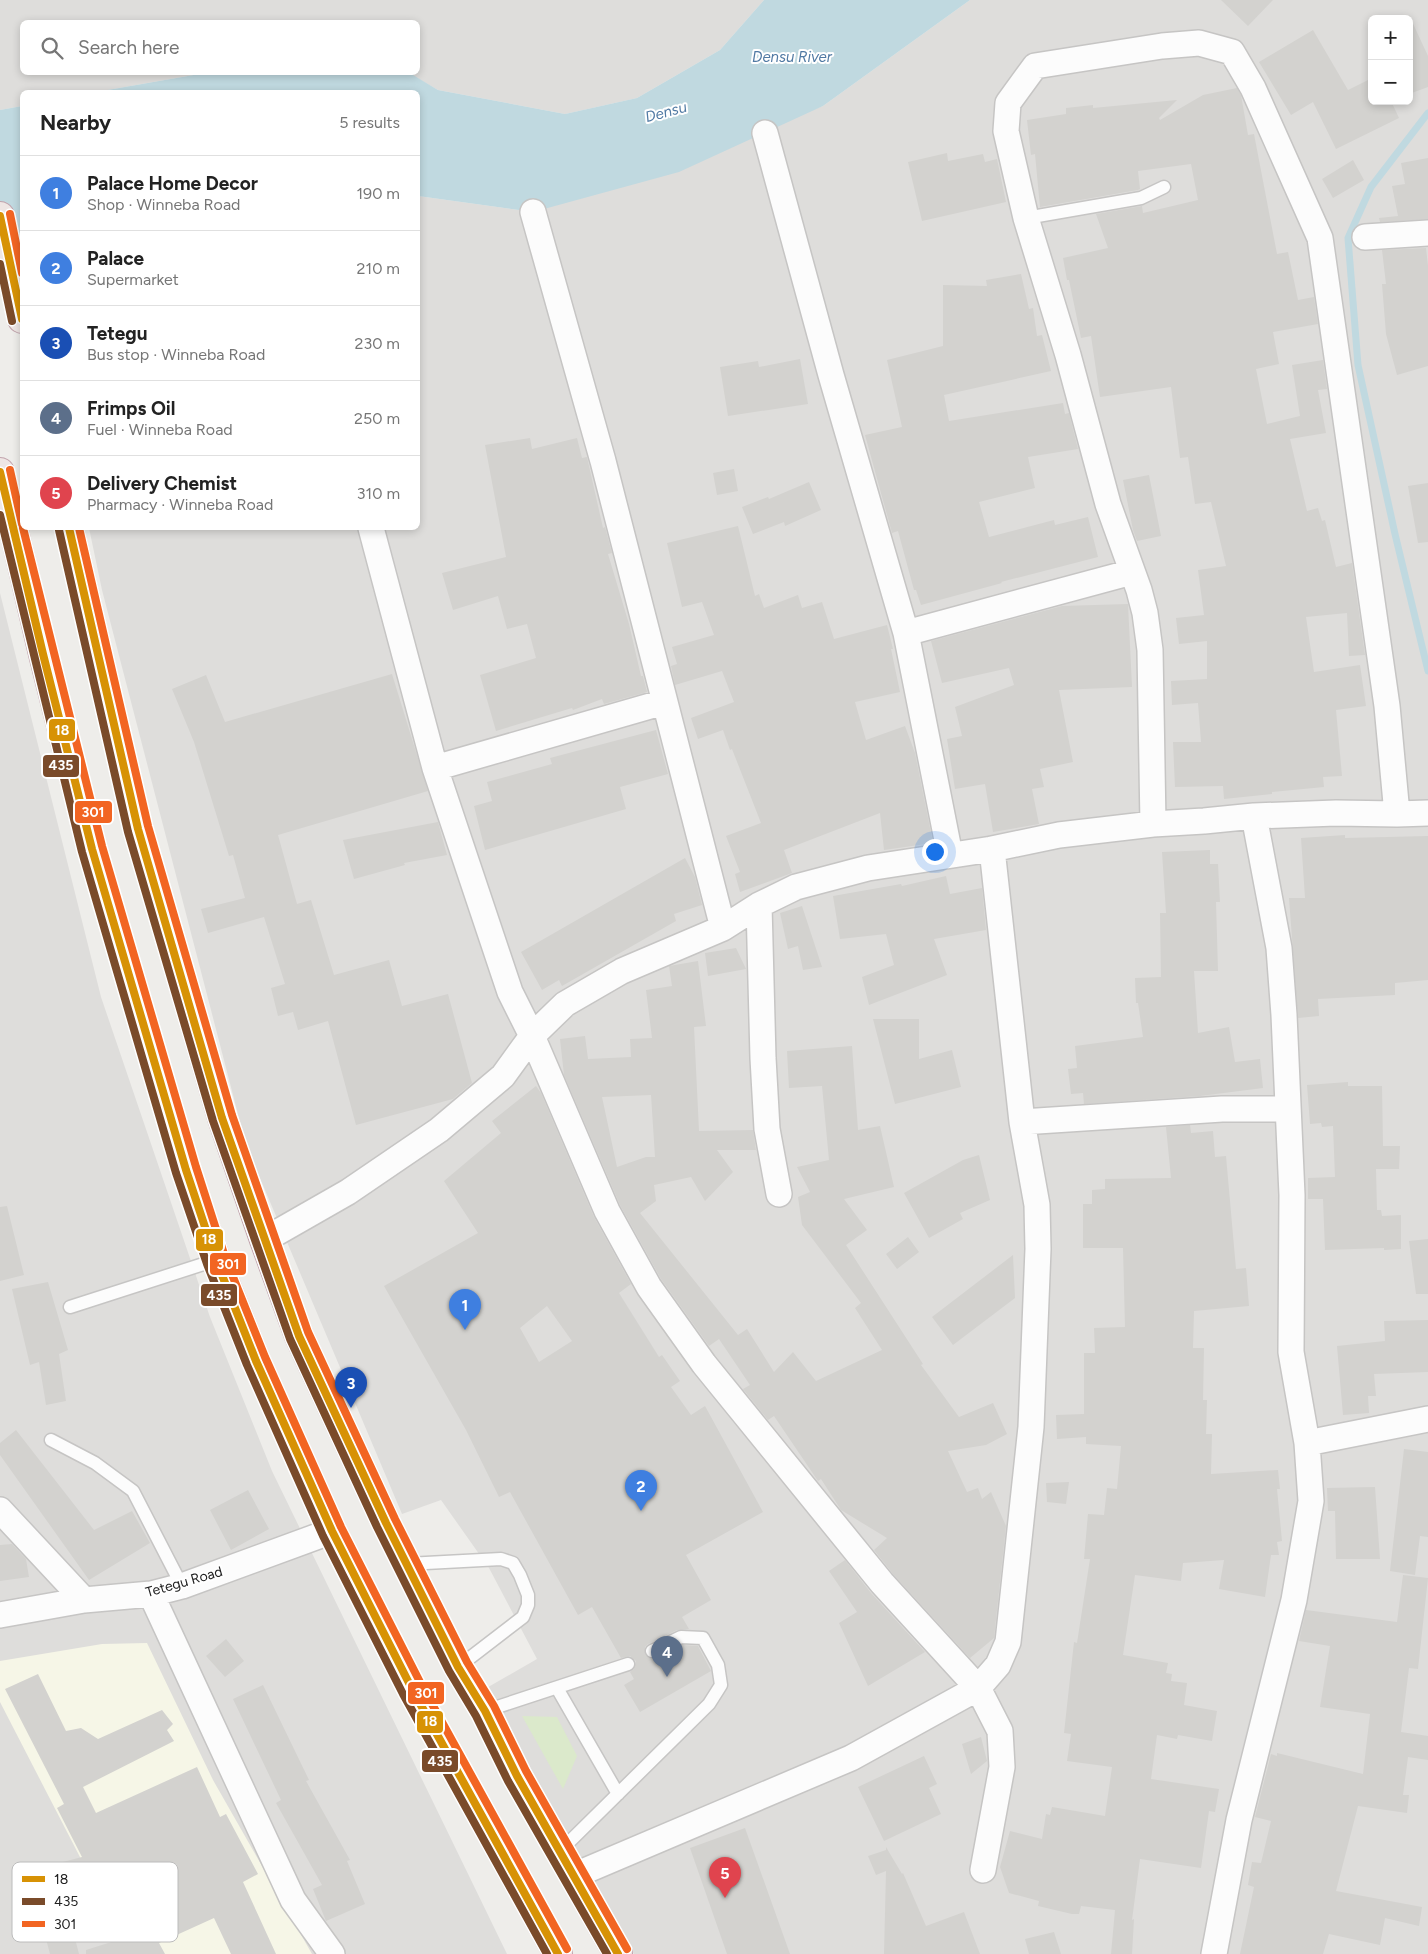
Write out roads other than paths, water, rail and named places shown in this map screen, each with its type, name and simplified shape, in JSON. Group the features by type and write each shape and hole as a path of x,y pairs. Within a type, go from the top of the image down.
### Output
{"highway":[{"path":"0,216 20,309"},
{"path":"0,472 92,849 186,1170 216,1260 256,1361 332,1532 412,1689 558,1954"},
{"path":"69,530 138,829 222,1118 264,1240 300,1336 345,1437 458,1667 485,1711 517,1776 618,1954"}],"street":[{"path":"1153,824 1150,650 1144,613 1139,590 1108,504 1068,356 1026,218 1006,131 1008,103 1035,66 1162,46 1199,43 1232,52 1253,88 1320,238 1387,706 1397,814"},
{"path":"765,133 831,375 906,634 950,854"},
{"path":"533,212 603,461 722,928"},
{"path":"1365,237 1428,233"},
{"path":"372,530 435,768 510,992 532,1036 607,1212 649,1288 704,1364 882,1583 978,1688 1000,1731 1002,1767 983,1870"},
{"path":"906,634 1132,572"},
{"path":"435,768 664,702"},
{"path":"264,1240 348,1192 439,1130 503,1076 532,1036 565,1004 622,971 722,928 759,905 796,887 868,868 992,849 1059,835 1153,824 1254,816 1336,813 1428,813"},
{"path":"1214,1954 1239,1820 1294,1600 1311,1501 1307,1443 1291,1352 1292,1204 1279,948 1254,816"},
{"path":"573,1876 851,1758 978,1688 998,1666 1008,1642 1031,1427 1038,1249 1037,1205 1022,1122 992,849"},
{"path":"759,905 767,1129 779,1194"},
{"path":"1022,1122 1222,1109 1288,1108"},
{"path":"1307,1443 1428,1419"},
{"path":"0,1510 84,1600"},
{"name":"Tetegu Road","path":"0,1615 84,1600 152,1594 182,1586 332,1532"},
{"path":"152,1594 293,1900 332,1954"}],"lane":[{"path":"1026,218 1140,198 1164,187"},
{"path":"70,1307 216,1260"},
{"path":"51,1440 95,1463 133,1491 182,1586"},
{"path":"407,1564 500,1559 513,1563 520,1576 528,1595 528,1605 523,1616 458,1667"},
{"path":"560,1851 709,1704 721,1685 718,1665 703,1638 682,1637 652,1651"},
{"path":"485,1711 628,1664"},
{"path":"557,1688 618,1794"}],"water":[{"name":"Densu River","path":"764,0 970,0 823,106 679,172 533,212 420,196 420,90 107,90 194,75 413,75 438,90 565,114 637,98 720,50"},
{"path":"20,106 20,233 0,236 0,110"}],"waterway":[{"path":"1428,113 1371,187 1348,238 1358,365 1395,534 1428,671"}],"place":[{"name":"Palace Home Decor","path":"465,1330"},
{"name":"Tetegu","path":"351,1408"},
{"name":"Palace","path":"641,1511"},
{"name":"Frimps Oil","path":"667,1677"},
{"name":"Delivery Chemist","path":"725,1898"}],"water label":[{"name":"Densu","path":"666,112"}]}
